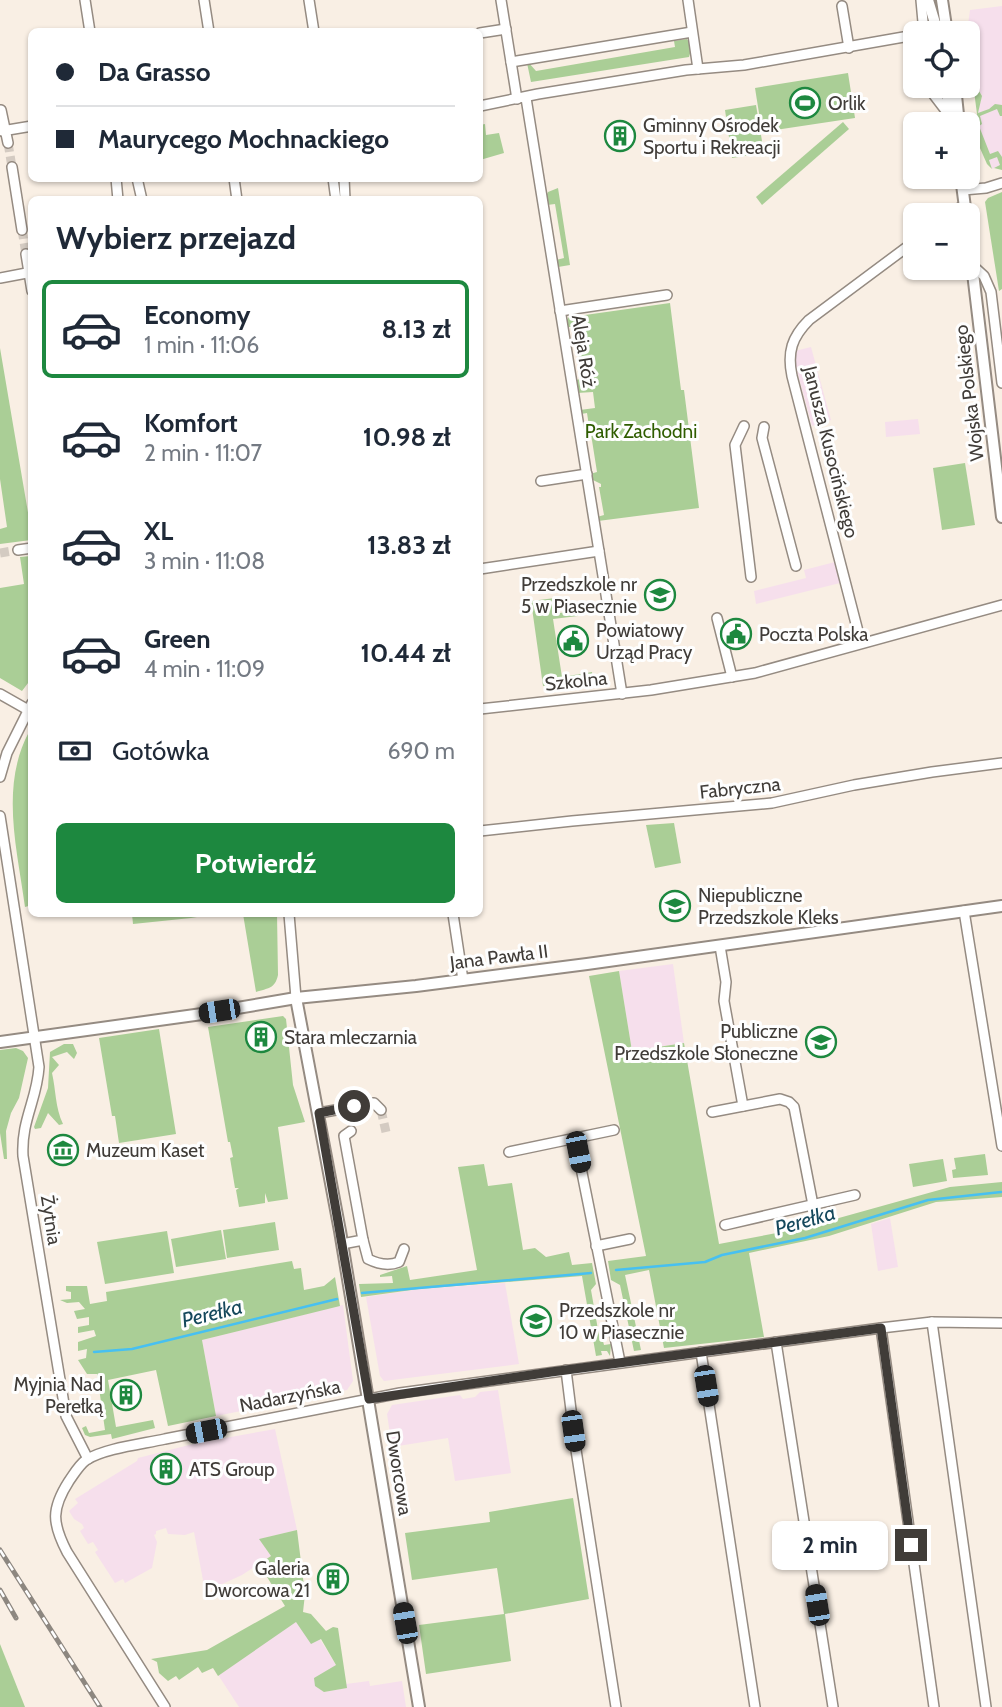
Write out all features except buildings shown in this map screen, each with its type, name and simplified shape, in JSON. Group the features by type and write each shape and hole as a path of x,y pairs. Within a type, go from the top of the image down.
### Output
{"street":[{"path":"85,0 89,28"},
{"path":"204,0 208,28"},
{"path":"309,0 313,28"},
{"name":"Aleja Róż","path":"501,0 511,62 522,98 560,311 622,694"},
{"path":"688,0 698,69"},
{"path":"921,0 923,21"},
{"path":"928,0 934,21"},
{"path":"942,0 945,21"},
{"path":"842,6 849,48"},
{"path":"919,21 922,15"},
{"path":"483,33 506,29"},
{"path":"511,62 692,32"},
{"path":"483,105 538,94 698,69 744,65 903,37"},
{"path":"1,110 3,131 8,143"},
{"path":"3,131 28,127"},
{"path":"12,167 22,230"},
{"path":"964,203 963,190 1002,183"},
{"name":"Janusza Kusocińskiego","path":"861,643 792,376 790,349 800,329 809,320 903,250"},
{"path":"26,254 28,264"},
{"name":"Wojska Polskiego","path":"980,272 991,292 1002,383"},
{"path":"0,278 28,273"},
{"name":"Wojska Polskiego","path":"974,280 1002,517"},
{"path":"560,311 667,295"},
{"path":"744,426 735,445 751,578"},
{"path":"764,427 763,441 796,566"},
{"path":"541,481 587,474"},
{"path":"18,550 28,549"},
{"path":"483,569 599,551"},
{"name":"Szkolna","path":"483,709 622,694 732,677 1002,605"},
{"path":"717,618 732,677"},
{"path":"0,694 28,707"},
{"path":"0,777 3,764 28,712"},
{"name":"Fabryczna","path":"483,831 772,803 854,785 1002,763"},
{"name":"Żytnia","path":"0,816 35,1038 38,1077 24,1123 23,1156 65,1410 70,1428 88,1459"},
{"name":"Jana Pawła II","path":"0,1042 296,998 463,980 1002,906"},
{"path":"964,911 1002,1146"},
{"path":"289,917 296,998"},
{"path":"453,917 463,980"},
{"path":"720,946 726,982 724,1001 743,1106"},
{"name":"Dworcowa","path":"296,998 369,1399 419,1707"},
{"path":"712,1112 780,1099 789,1102 794,1107 813,1205"},
{"path":"319,1113 374,1103 381,1110"},
{"path":"509,1152 614,1130"},
{"path":"351,1131 344,1136 368,1259 393,1264 399,1262 404,1249"},
{"path":"575,1138 620,1362"},
{"path":"725,1225 855,1195"},
{"path":"596,1246 630,1239"},
{"path":"342,1244 363,1240"},
{"path":"932,1322 986,1707"},
{"name":"Nadarzyńska","path":"88,1459 139,1444 369,1399 620,1362 881,1328 932,1322 1002,1323"},
{"path":"881,1328 934,1707"},
{"path":"776,1342 832,1707"},
{"path":"701,1352 755,1707"},
{"path":"566,1370 616,1707"},
{"path":"88,1459 73,1475 57,1502 57,1531 67,1552 165,1707"}],"shaded area":[{"path":"1002,6 1002,165 992,169 980,135 980,112 978,112 982,96 980,21 968,21 970,10"},
{"path":"811,347 831,420 812,426 793,356 795,351"},
{"path":"918,419 920,434 886,437 885,422"},
{"path":"835,562 840,583 756,604 754,591 806,578 804,570"},
{"path":"673,964 684,1043 632,1051 619,971"},
{"path":"890,1218 898,1267 878,1271 871,1224"},
{"path":"505,1283 519,1364 384,1381 380,1376 366,1297 419,1289"},
{"path":"343,1305 353,1381 347,1390 216,1416 202,1340"},
{"path":"498,1390 511,1473 455,1481 448,1438 392,1447 387,1414 392,1405 460,1395 463,1399 475,1397 480,1392"},
{"path":"275,1429 297,1530 260,1539 271,1556 242,1575 205,1591 194,1532 185,1535 168,1534 166,1528 156,1531 154,1535 157,1542 152,1568 125,1583 123,1579 115,1583 95,1552 98,1550 93,1542 88,1544 80,1531 84,1528 82,1524 74,1519 69,1511 78,1503 75,1499 138,1458 197,1443"},
{"path":"303,1612 336,1665 324,1692 346,1688 346,1684 369,1681 370,1686 402,1681 406,1707 239,1707 213,1667"}],"green space":[{"path":"687,39 692,47 689,57 531,82 528,62 536,71 675,47 674,41"},
{"name":"Orlik","path":"848,73 855,118 762,132 755,88"},
{"path":"980,93 982,96 977,112 975,98 980,98"},
{"path":"995,104 1002,105 1002,116 997,109 980,116 980,112"},
{"path":"756,105 764,153 732,158 725,110"},
{"path":"843,122 849,129 762,205 756,197"},
{"path":"483,124 486,135 499,133 504,153 483,159"},
{"path":"980,129 990,154 998,151 1002,157 1002,170 994,168 1000,165 997,157 989,160 992,169 980,148"},
{"path":"558,188 570,265 558,267 556,260 564,258 555,204 547,205 546,196 548,192"},
{"path":"1002,192 1002,289 999,291 985,202"},
{"name":"Park Zachodni","path":"670,303 699,508 598,521 597,517 604,515 599,487 601,484 591,479 590,474 597,472 591,434 584,434 583,428 589,426 587,413 581,414 580,410 595,408 593,392 577,393 575,380 582,379 574,327 567,327 566,321 572,313 577,313 578,316"},
{"path":"0,348 28,512 28,540 0,544 0,529 7,527 0,479"},
{"path":"965,463 975,525 942,530 933,468"},
{"path":"28,556 28,683 22,691 0,678 0,588 24,584 20,557"},
{"path":"563,597 564,602 558,604 559,613 578,611 578,616 553,619 562,677 592,672 593,681 543,686 531,601"},
{"path":"28,734 28,906 25,907 13,818 15,774"},
{"path":"674,823 681,863 655,868 646,825"},
{"path":"132,917 197,917 191,918 133,924"},
{"path":"244,917 277,917 277,980 267,989 256,992"},
{"path":"619,971 632,1051 684,1043 719,1244 803,1228 950,1187 1002,1182 1002,1197 936,1202 829,1236 749,1253 764,1337 664,1348 649,1270 625,1275 641,1350 634,1351 620,1285 611,1280 608,1261 646,1256 589,976"},
{"path":"283,1016 286,1019 293,1085 305,1122 278,1127 288,1199 268,1202 265,1193 265,1203 239,1207 236,1190 239,1188 235,1188 230,1158 233,1157 208,1027"},
{"path":"159,1029 176,1134 119,1143 99,1038"},
{"path":"64,1044 73,1044 77,1053 74,1059 67,1052 52,1057 59,1065 52,1073 63,1124 59,1125 48,1113 41,1128 35,1129 48,1088 50,1052"},
{"path":"16,1048 23,1051 28,1058 19,1098 6,1131 7,1159 4,1159 0,1133 0,1050"},
{"path":"985,1154 988,1175 953,1178 952,1170 956,1169 954,1158"},
{"path":"943,1159 947,1181 913,1187 909,1164"},
{"path":"484,1164 488,1186 512,1183 523,1250 535,1248 546,1257 569,1252 572,1265 592,1263 596,1284 591,1290 600,1341 603,1341 604,1345 611,1344 610,1356 607,1351 601,1351 602,1355 596,1356 582,1276 419,1289 361,1297 359,1284 393,1283 392,1276 380,1275 407,1266 410,1280 477,1270 458,1167"},
{"path":"275,1222 279,1250 227,1258 223,1230"},
{"path":"221,1230 226,1259 176,1267 171,1239"},
{"path":"167,1231 174,1273 105,1284 97,1242"},
{"path":"292,1261 294,1269 301,1268 304,1290 324,1286 335,1277 340,1306 202,1340 216,1416 168,1426 156,1370 108,1380 116,1427 153,1420 155,1428 112,1439 111,1434 90,1437 85,1435 82,1428 86,1426 89,1433 105,1430 97,1374 87,1374 78,1360 86,1358 87,1349 78,1351 78,1342 96,1336 94,1330 78,1333 78,1327 89,1325 89,1317 77,1319 74,1311 85,1309 79,1302 67,1303 60,1300 71,1299 71,1292 66,1291 66,1286 87,1286 90,1304 107,1301 106,1292"},
{"path":"573,1498 589,1599 505,1614 511,1661 426,1674 419,1625 504,1614 497,1568 412,1580 405,1533 490,1522 489,1512"},
{"path":"297,1530 305,1594 303,1612 311,1614 326,1631 333,1627 338,1628 347,1688 324,1692 315,1686 314,1678 336,1665 321,1639 311,1644 296,1622 218,1676 213,1668 202,1673 198,1667 179,1680 176,1676 168,1681 159,1673 157,1662 151,1659 207,1650 285,1606 259,1564 271,1556 259,1539"},
{"path":"0,1644 25,1707 0,1707"}],"waterway":[{"name":"Perełka","path":"616,1270 705,1262 722,1255 805,1238 928,1200 1001,1192"},
{"name":"Perełka","path":"362,1293 591,1273"},
{"name":"Perełka","path":"94,1352 132,1349 337,1299"}],"tunnel":[{"path":"8,143 12,167"},
{"path":"22,230 26,254"},
{"path":"0,553 18,550"},
{"path":"381,1110 386,1132"}],"railway":[{"path":"0,1550 100,1707"},
{"path":"0,1590 16,1618"}],"place":[{"name":"Orlik","path":"805,103"},
{"name":"Gminny Ośrodek Sportu i Rekreacji","path":"620,136"},
{"name":"Przedszkole nr 5 w Piasecznie","path":"660,595"},
{"name":"Poczta Polska","path":"736,634"},
{"name":"Powiatowy Urząd Pracy","path":"573,641"},
{"name":"Niepubliczne Przedszkole Kleks","path":"675,906"},
{"name":"Stara mleczarnia","path":"261,1037"},
{"name":"Publiczne Przedszkole Słoneczne","path":"821,1042"},
{"name":"Muzeum Kaset","path":"63,1150"},
{"name":"Przedszkole nr 10 w Piasecznie","path":"536,1321"},
{"name":"Myjnia Nad Perełką","path":"126,1395"},
{"name":"ATS Group","path":"166,1469"},
{"name":"Galeria Dworcowa 21","path":"333,1579"}],"route":[{"path":"354,1106 319,1113 369,1399 881,1328 911,1545"}]}
